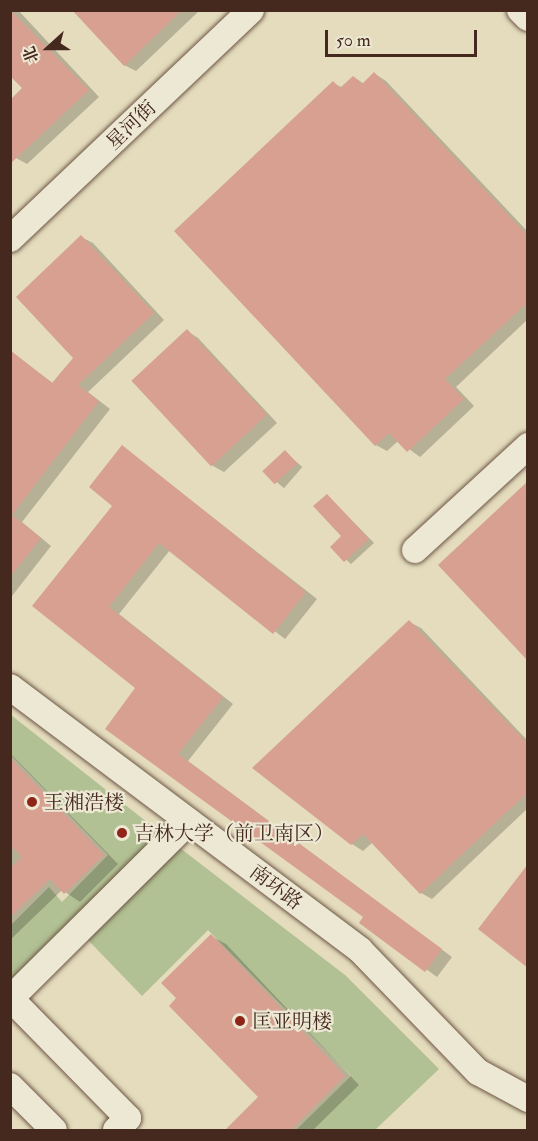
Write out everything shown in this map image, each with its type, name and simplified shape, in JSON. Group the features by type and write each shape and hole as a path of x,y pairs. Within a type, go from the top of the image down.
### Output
{"street":[{"name":"星河街","path":"10,239 251,10"},
{"path":"520,10 528,18"},
{"path":"415,550 528,446"},
{"name":"南环路","path":"10,687 360,950 478,1072 528,1099"},
{"path":"116,1131 128,1118 11,999 189,821"},
{"path":"10,1086 54,1131"}],"green space":[{"path":"11,715 157,830 152,846 11,985 11,925 49,887 62,902 108,855 11,755"},
{"path":"180,848 345,975 439,1069 375,1130 296,1130 351,1076 208,930 142,996 88,940"}],"building":[{"path":"10,10 89,90 10,164 10,100 22,88 10,76"},
{"path":"72,10 182,10 124,66"},
{"path":"374,72 528,236 528,302 445,379 464,399 407,452 389,433 375,446 174,231 333,81 340,88 353,76 362,84"},
{"path":"81,235 154,313 78,385 99,401 12,515 41,538 10,577 10,350 52,383 73,358 16,297"},
{"path":"187,329 267,415 211,466 131,381"},
{"path":"122,445 306,592 273,634 159,543 109,607 223,697 178,754 442,949 425,972 359,923 363,917 105,729 135,688 32,606 112,506 89,487"},
{"path":"285,450 297,463 275,484 262,471"},
{"path":"528,481 528,661 438,565"},
{"path":"327,494 369,539 344,562 330,547 341,536 313,506"},
{"path":"409,620 528,744 528,792 420,894 363,834 351,845 252,768"},
{"name":"王湘浩楼","path":"10,758 104,855 64,894 50,879 10,917 10,868 22,857 10,845"},
{"path":"528,864 528,968 478,929"},
{"name":"匡亚明楼","path":"211,934 345,1076 290,1131 224,1131 258,1097 169,1006 176,998 161,983"}],"place":[{"name":"王湘浩楼","path":"32,802"},
{"name":"吉林大学（前卫南区）","path":"122,833"},
{"name":"匡亚明楼","path":"240,1021"}]}
